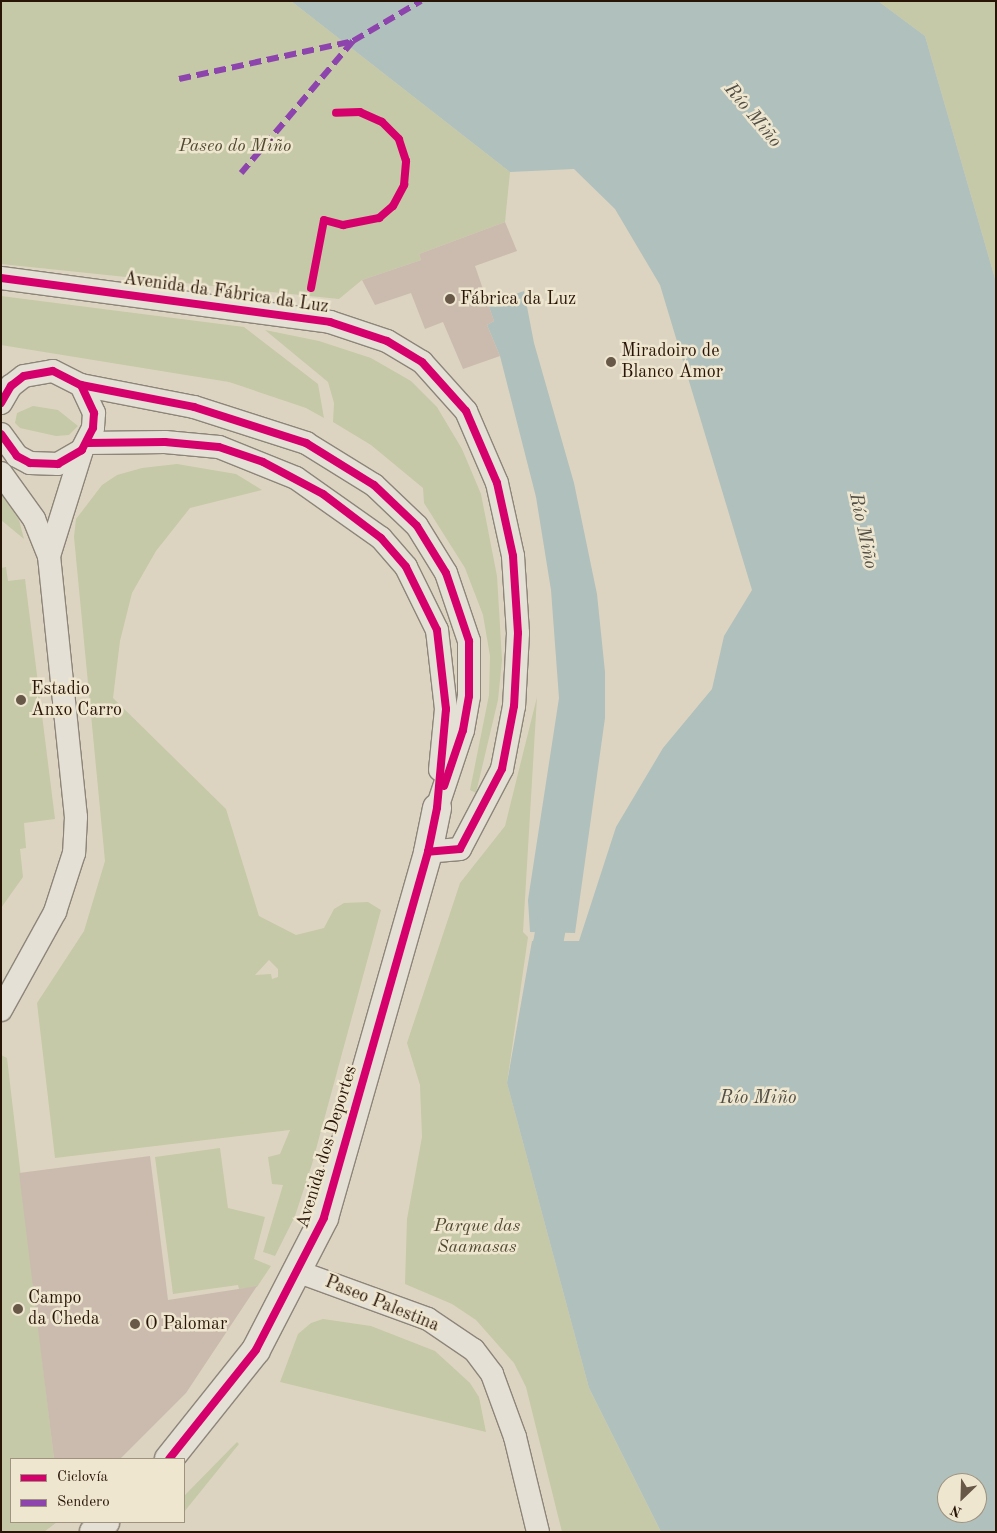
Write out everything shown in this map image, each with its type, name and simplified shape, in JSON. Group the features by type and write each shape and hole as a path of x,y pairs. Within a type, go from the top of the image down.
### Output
{"street":[{"name":"Avenida da Fábrica da Luz","path":"1,278 330,322 386,341 422,362 466,411 497,483 513,556 518,633 514,706 502,769 460,849 428,852"},
{"name":"Avenida dos Deportes","path":"5,391 38,371 68,376 81,385 194,407 306,443 374,486 417,526 446,573 469,641 469,696 463,730 437,808"},
{"path":"49,556 94,413 81,385"},
{"path":"1,434 17,456 44,466 58,464 85,446"},
{"name":"Avenida dos Deportes","path":"85,446 165,442 219,447 296,478 380,538 406,567 437,630 446,709 437,808 428,852 324,1218 299,1272 256,1350 170,1458"},
{"path":"1,473 34,518 49,556 76,817 74,853 55,912 1,1010"},
{"name":"Paseo Palestina","path":"299,1272 428,1319 474,1350 492,1374 515,1437 538,1532"},
{"path":"94,1532 104,1523"}],"green space":[{"name":"Paseo do Miño","path":"1,1 291,1 510,172 505,222 419,254 421,260 362,280 339,299 1,264"},
{"path":"878,1 996,1 996,282 925,36"},
{"path":"1,296 244,327 318,384 324,418 306,408 229,382 1,345"},
{"path":"265,330 319,341 371,358 411,381 437,407 462,449 481,494 497,576 502,660 498,700 476,793 470,790 489,695 490,656 483,615 465,568 424,503 423,488 371,445 333,422 334,403 328,382"},
{"path":"33,406 58,410 78,426 69,435 56,436 20,428 15,423 17,413"},
{"path":"177,464 236,474 262,490 190,508 156,551 132,593 120,641 113,698 226,809 259,916 296,935 324,928 334,909 344,903 368,902 381,910 312,1164 295,1216 275,1256 263,1252 283,1185 272,1184 268,1157 280,1154 290,1130 55,1158 37,1003 84,931 105,861 74,537 76,519 102,485 117,475 142,468","holes":["269,960 278,969 278,977 272,979 271,974 255,975"]},
{"path":"1,493 19,520 24,539 1,520"},
{"name":"Estadio Anxo Carro","path":"6,567 8,581 25,579 55,819 24,823 26,848 20,849 23,877 1,908 1,568"},
{"name":"Parque das Saamasas","path":"537,697 523,932 528,937 507,1083 589,1388 661,1532 562,1532 526,1387 514,1363 476,1320 452,1304 405,1284 407,1219 422,1137 420,1085 407,1043 460,883 505,826"},
{"name":"Campo da Cheda","path":"1,1055 7,1058 54,1458 10,1458 10,1523 56,1523 44,1532 1,1532"},
{"path":"220,1148 228,1208 265,1217 254,1259 271,1266 257,1287 239,1289 238,1285 173,1294 155,1157"},
{"path":"323,1319 371,1326 435,1351 470,1383 479,1397 486,1432 280,1382 298,1334 311,1323"},
{"path":"237,1442 239,1444 185,1511 185,1495"}],"water":[{"name":"Río Miño","path":"291,1 878,1 925,36 996,282 996,1532 661,1532 589,1388 507,1083 532,941 579,941 616,827 663,748 712,689 724,636 752,590 660,285 615,209 574,169 510,172"},
{"path":"524,291 534,343 574,483 597,594 605,672 605,718 575,933 530,932 528,900 559,698 551,590 536,497 500,356 487,325 494,321 488,304"}],"building":[{"name":"Fábrica da Luz","path":"505,222 517,251 475,266 494,321 487,325 500,356 463,369 443,322 425,329 411,293 375,305 362,280 421,260 419,254"},
{"name":"O Palomar","path":"150,1156 168,1300 257,1286 186,1393 121,1458 54,1458 19,1173"}],"waterway":[{"path":"548,983 548,944 557,893"}],"marked path":[{"path":"353,41 421,1"},
{"path":"179,79 353,41 241,173"}],"cycle path":[{"path":"311,288 324,220 343,225 379,218 393,206 404,185 406,161 399,139 382,122 360,112 336,113"},
{"path":"1,278 330,322 387,341 422,362 466,411 497,483 513,556 518,633 514,706 502,769 460,849 428,852"},
{"path":"1,403 11,386 24,376 53,371 81,385 94,413 93,428 82,450 58,464 30,463 17,456 1,434"},
{"path":"81,385 194,407 306,443 374,485 417,526 446,573 469,641 469,696 463,730 444,786"},
{"path":"87,443 165,442 219,447 263,462 323,494 381,538 406,567 437,630 446,709 437,808 428,852 324,1218 256,1350 170,1458"}],"place":[{"name":"Fábrica da Luz","path":"450,299"},
{"name":"Miradoiro de Blanco Amor","path":"611,362"},
{"name":"Estadio Anxo Carro","path":"21,700"},
{"name":"Campo da Cheda","path":"18,1309"},
{"name":"O Palomar","path":"135,1324"}]}
